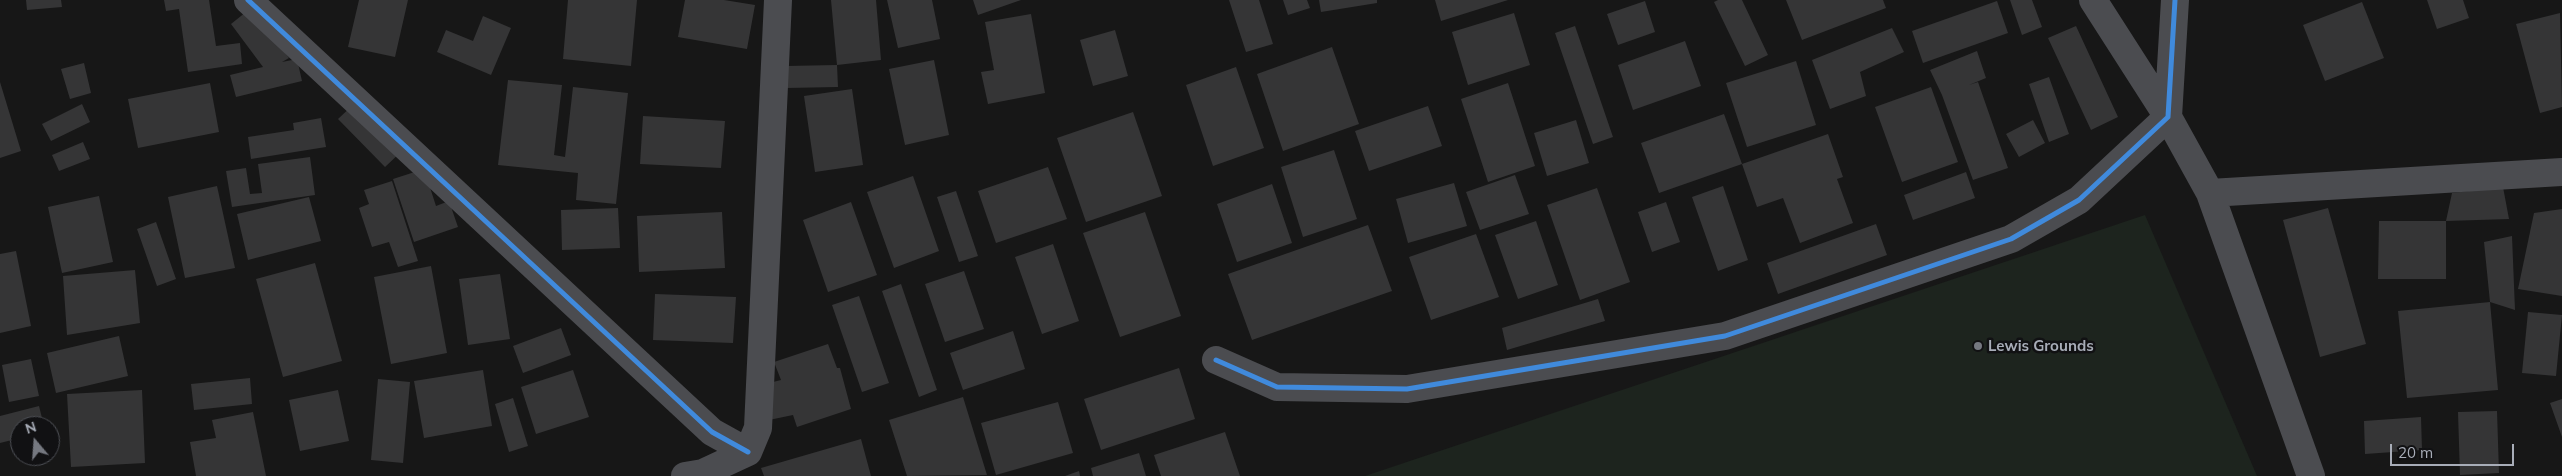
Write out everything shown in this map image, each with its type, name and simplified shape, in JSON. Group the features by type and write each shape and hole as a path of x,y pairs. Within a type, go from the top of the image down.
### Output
{"street":[{"path":"248,0 712,432 748,452"},
{"path":"685,476 703,473 748,452 758,428 778,0"},
{"path":"2093,0 2168,117 2210,193 2311,476"},
{"path":"1216,360 1277,387 1407,389 1724,336 2011,239 2079,200 2168,117 2175,0"},
{"path":"2210,193 2562,172"}],"shaded area":[{"name":"Lewis Grounds","path":"2145,215 2257,476 1365,476"}],"building":[{"path":"26,0 61,0 62,7 27,10"},
{"path":"164,0 209,0 216,46 240,43 242,64 188,72 179,9 166,11"},
{"path":"359,0 408,0 395,57 348,47"},
{"path":"568,0 637,0 631,66 563,59"},
{"path":"685,0 724,0 755,5 747,49 678,37"},
{"path":"831,0 876,0 881,60 837,65"},
{"path":"887,0 932,0 940,39 898,48"},
{"path":"973,0 1021,0 978,15"},
{"path":"1229,0 1259,0 1273,44 1246,52"},
{"path":"1283,0 1307,0 1310,8 1288,15"},
{"path":"1319,0 1377,0 1377,3 1321,12"},
{"path":"1435,0 1508,0 1441,21"},
{"path":"1718,0 1742,0 1768,55 1745,66 1714,2"},
{"path":"1786,0 1883,0 1886,8 1802,40"},
{"path":"2010,0 2032,0 2042,27 2022,35"},
{"path":"2427,0 2463,0 2469,18 2437,29"},
{"path":"1645,1 1655,32 1618,45 1607,14"},
{"path":"1997,1 2008,33 1923,63 1912,31"},
{"path":"2362,2 2384,58 2325,81 2303,25"},
{"path":"251,8 289,58 282,62 297,59 302,81 236,97 230,75 263,67 231,24"},
{"path":"1514,13 1530,65 1468,85 1452,32"},
{"path":"2560,13 2562,107 2540,113 2516,24"},
{"path":"1031,14 1045,93 988,104 981,72 994,70 985,22"},
{"path":"483,16 511,28 491,75 437,52 446,30 473,41"},
{"path":"1575,26 1613,137 1593,144 1555,33"},
{"path":"2076,26 2118,117 2091,130 2048,38"},
{"path":"1892,28 1904,52 1860,72 1866,96 1830,109 1812,60"},
{"path":"1115,30 1128,76 1093,86 1080,40"},
{"path":"1685,41 1701,86 1633,110 1618,65"},
{"path":"1332,47 1359,124 1283,151 1257,74"},
{"path":"1977,51 1986,78 1969,85 1978,82 2008,168 1973,180 1942,95 1930,70"},
{"path":"934,60 949,135 905,145 889,69"},
{"path":"1796,61 1816,125 1747,147 1726,83"},
{"path":"84,63 91,93 70,99 61,69"},
{"path":"837,65 838,87 786,88 786,66"},
{"path":"1236,67 1264,148 1213,166 1186,85"},
{"path":"2049,77 2069,134 2049,142 2029,84"},
{"path":"508,80 562,85 554,155 565,157 573,87 628,93 616,204 576,200 578,173 498,165"},
{"path":"0,82 21,151 0,158"},
{"path":"210,83 219,132 138,148 128,99"},
{"path":"1508,83 1535,166 1488,182 1461,99"},
{"path":"1931,87 1958,162 1902,182 1875,107"},
{"path":"852,89 863,165 815,172 804,96"},
{"path":"356,102 403,150 385,167 338,119"},
{"path":"82,104 90,122 51,141 42,124"},
{"path":"1428,106 1442,146 1369,171 1355,131"},
{"path":"1133,112 1162,196 1086,222 1057,138"},
{"path":"1724,114 1742,164 1659,193 1641,143"},
{"path":"643,116 725,121 721,168 640,164"},
{"path":"321,118 326,147 251,159 248,137 294,130 293,123"},
{"path":"1576,120 1589,163 1547,176 1534,133"},
{"path":"2033,120 2045,143 2019,157 2006,134"},
{"path":"1828,134 1843,177 1837,179 1853,223 1800,243 1783,198 1757,207 1742,164"},
{"path":"83,142 90,159 59,171 52,155"},
{"path":"1334,150 1357,219 1303,237 1281,167"},
{"path":"310,157 315,195 232,207 226,171 246,168 250,194 262,193 258,164"},
{"path":"1048,167 1067,219 996,243 978,191"},
{"path":"424,169 436,206 449,201 458,227 414,242 393,179"},
{"path":"1966,172 1975,198 1913,220 1904,195"},
{"path":"1515,175 1529,214 1480,230 1466,192"},
{"path":"913,176 939,251 894,268 867,192"},
{"path":"392,181 418,261 398,267 389,242 372,247 359,208 369,204 364,190"},
{"path":"1454,183 1467,226 1408,243 1396,199"},
{"path":"1272,184 1292,243 1237,262 1217,204"},
{"path":"217,186 235,268 185,278 168,197"},
{"path":"1723,186 1748,260 1718,271 1692,197"},
{"path":"2503,187 2509,219 2446,221 2452,193"},
{"path":"1597,188 1630,282 1580,300 1547,205"},
{"path":"956,191 978,256 959,262 937,197"},
{"path":"99,196 113,262 62,273 48,207"},
{"path":"309,197 321,241 248,260 237,214"},
{"path":"851,202 877,275 828,292 803,220"},
{"path":"1666,202 1680,242 1652,252 1638,212"},
{"path":"618,208 620,248 562,250 561,210"},
{"path":"2328,208 2366,344 2320,357 2283,220"},
{"path":"2562,209 2562,296 2518,289 2534,213"},
{"path":"722,212 725,268 639,272 637,216"},
{"path":"1145,212 1181,316 1120,337 1083,233"},
{"path":"1536,221 1558,285 1518,299 1495,235"},
{"path":"2379,221 2446,221 2446,279 2378,279"},
{"path":"156,222 176,279 157,286 137,229"},
{"path":"1876,224 1887,255 1778,294 1767,263"},
{"path":"1368,225 1392,291 1252,340 1228,274"},
{"path":"1476,234 1499,297 1431,320 1409,257"},
{"path":"2512,236 2515,310 2490,302 2484,242"},
{"path":"1053,244 1079,321 1042,334 1015,257"},
{"path":"16,251 31,326 0,333 0,254"},
{"path":"315,263 342,361 283,377 256,279"},
{"path":"431,266 447,353 391,364 374,277"},
{"path":"135,270 140,323 67,335 63,276"},
{"path":"964,271 984,329 945,342 925,284"},
{"path":"500,274 510,339 468,345 459,279"},
{"path":"901,284 937,390 919,397 882,291"},
{"path":"655,294 736,297 733,343 653,340"},
{"path":"859,296 889,383 862,392 832,305"},
{"path":"1598,299 1605,321 1507,350 1502,328"},
{"path":"2490,302 2498,390 2407,398 2398,311"},
{"path":"2528,312 2562,315 2556,376 2522,373"},
{"path":"561,328 571,355 523,373 513,346"},
{"path":"1013,331 1025,369 963,390 950,353"},
{"path":"119,336 128,376 56,393 47,353"},
{"path":"828,344 837,368 840,368 851,409 797,427 793,415 769,420 761,385 781,380 774,362"},
{"path":"31,359 39,396 9,402 2,365"},
{"path":"1179,368 1195,419 1101,450 1084,399"},
{"path":"483,370 492,426 424,438 414,381"},
{"path":"573,370 589,417 536,434 521,387"},
{"path":"250,378 252,404 194,410 191,384"},
{"path":"378,379 410,382 403,463 371,460"},
{"path":"142,390 145,463 71,467 67,394"},
{"path":"338,390 349,441 300,451 289,400"},
{"path":"963,397 987,475 907,476 889,420"},
{"path":"513,398 528,446 509,452 495,404"},
{"path":"2562,399 2562,437 2550,403"},
{"path":"1058,402 1073,453 996,475 981,423"},
{"path":"39,406 42,416 10,416 10,440 0,443 0,416"},
{"path":"2497,411 2499,473 2460,475 2458,412"},
{"path":"253,412 266,476 196,476 190,442 216,438 212,420"},
{"path":"2421,417 2422,450 2365,454 2364,421"},
{"path":"1225,432 1240,476 1161,476 1154,455"},
{"path":"861,439 871,476 764,476 761,468"},
{"path":"1139,453 1146,476 1093,476 1091,468"},
{"path":"1079,471 1080,476 1065,476"}],"cycle path":[{"path":"248,0 712,432 748,452"},
{"path":"1216,360 1277,387 1407,389 1725,336 2011,239 2079,200 2168,117 2175,0"}],"place":[{"name":"Lewis Grounds","path":"1978,346"}]}
